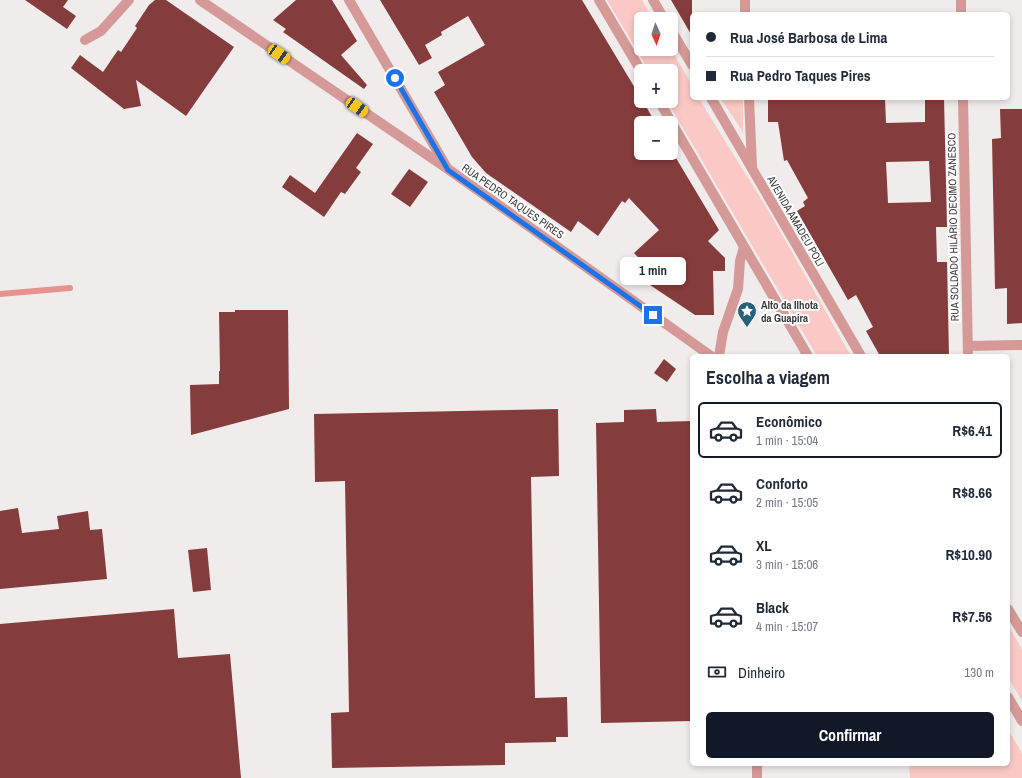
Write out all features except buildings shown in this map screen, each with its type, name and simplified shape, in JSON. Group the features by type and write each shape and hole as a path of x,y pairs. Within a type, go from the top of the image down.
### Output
{"street":[{"path":"85,40 101,31 129,0"},
{"name":"RUA PEDRO TAQUES PIRES","path":"200,0 448,170 708,354"},
{"path":"349,0 448,170"},
{"path":"599,0 637,64"},
{"path":"653,0 660,12"},
{"path":"745,0 745,12"},
{"path":"961,0 962,12"},
{"path":"678,42 690,62"},
{"name":"AVENIDA AMADEU POLI","path":"712,100 860,354"},
{"path":"749,100 752,168"},
{"name":"RUA SOLDADO HILÁRIO DECIMO ZANESCO","path":"963,100 968,351"},
{"path":"663,108 807,354"},
{"path":"719,354 723,332 738,288 740,261 744,247"},
{"path":"968,351 1022,345"},
{"path":"1010,612 1022,632"},
{"path":"1010,700 1022,721"},
{"path":"757,766 757,778"}],"shaded area":[{"path":"607,0 642,0 649,12 634,12 634,46"},
{"path":"640,56 675,56 690,82 690,100 700,100 768,210 850,354 816,354 678,120 678,116 676,116 671,108 678,108 678,64 645,64"},
{"path":"721,100 743,100 743,132"},
{"path":"1010,628 1022,649 1022,701 1010,680"},
{"path":"1010,732 1022,753 1022,778 910,778 909,766 1010,766"}],"waterway":[{"path":"0,294 70,288"}],"place":[{"name":"Alto da Ilhota da Guapira","path":"747,328"}],"route":[{"path":"395,78 448,170 653,315"}]}
